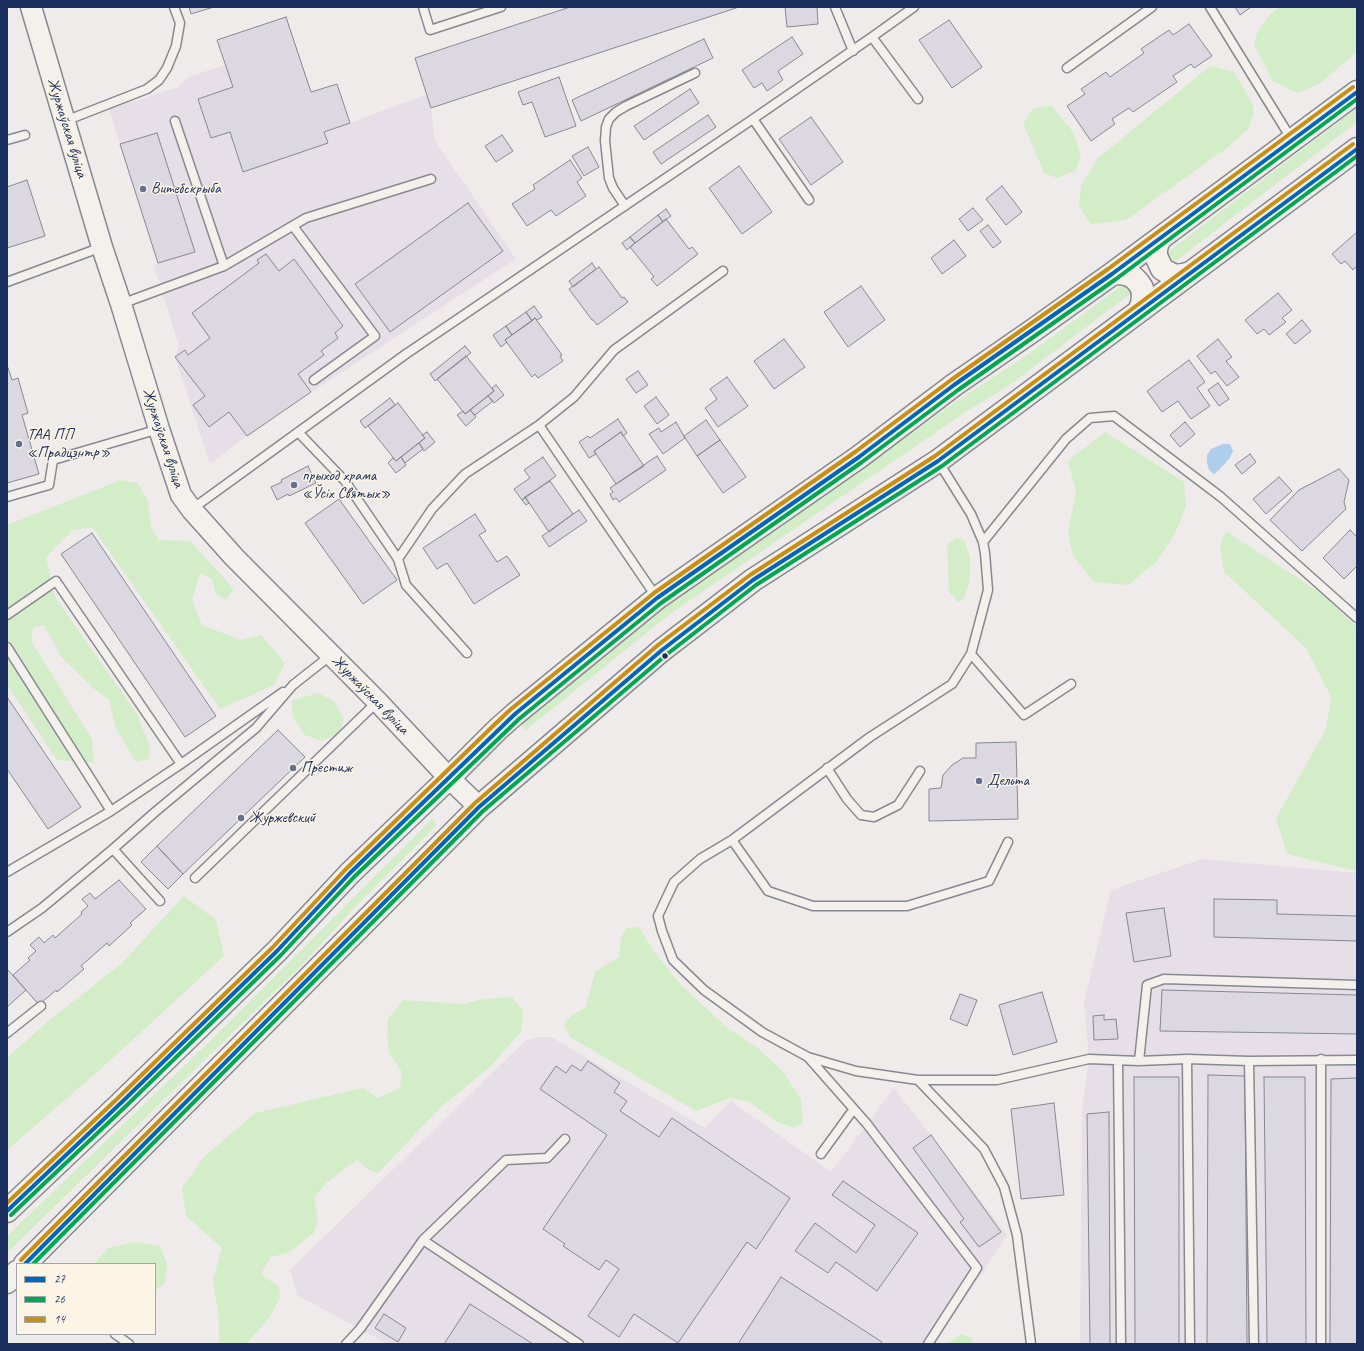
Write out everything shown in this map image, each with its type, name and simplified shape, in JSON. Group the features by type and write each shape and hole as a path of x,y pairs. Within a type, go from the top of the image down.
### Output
{"main road":[{"path":"7,1211 122,1102 277,951 350,873 498,729 657,598 859,457 954,385 1112,274 1357,92"},
{"path":"27,1263 479,807 662,650 753,580 938,461 1357,148"},
{"path":"1162,237 1158,242 1156,249 1156,256 1162,269 1176,276 1190,273"},
{"path":"1112,274 1119,272 1126,274 1133,277 1138,282 1142,288 1143,296 1139,311"},
{"path":"7,1282 16,1274"}],"street":[{"name":"Журжаўская вуліца","path":"31,7 102,247 181,496 234,557 331,654 449,778 479,807"}],"lane":[{"path":"65,121 147,89 159,80 167,68 178,40 180,23 174,7"},
{"path":"423,7 430,30 501,7"},
{"path":"835,7 853,51"},
{"path":"192,510 406,354 853,51 914,7"},
{"path":"1067,68 1152,7"},
{"path":"1210,7 1293,140"},
{"path":"872,37 918,98"},
{"path":"625,206 613,188 609,178 606,160 606,127 609,119 626,106 695,73"},
{"path":"753,119 809,200"},
{"path":"175,120 224,266"},
{"path":"7,140 25,135"},
{"path":"121,304 224,266 306,218 432,179"},
{"path":"293,226 375,336 314,380"},
{"path":"7,282 102,247"},
{"path":"398,559 432,509 465,474 539,425 574,398 614,350 723,271"},
{"path":"983,542 1066,439 1090,418 1114,416 1221,498 1357,618"},
{"path":"539,425 657,598"},
{"path":"7,497 49,485 53,460 159,429"},
{"path":"298,432 345,481 398,559 406,585 467,653"},
{"path":"938,461 971,514 986,552 988,590 971,654 952,684 870,737 732,840 700,859 674,882 658,916 673,960 704,990 762,1032 808,1057 856,1071 918,1080 997,1080 1089,1059 1118,1061 1187,1059 1249,1061 1321,1059 1357,1060"},
{"path":"7,615 56,581 181,764"},
{"path":"7,647 111,811"},
{"path":"7,872 111,811 181,764 293,685 331,654"},
{"path":"971,654 1024,715 1071,684"},
{"path":"7,932 42,908 114,850 155,812 256,728 293,685"},
{"path":"195,878 378,702"},
{"path":"827,768 847,800 860,815 874,817 898,805 920,771"},
{"path":"732,840 768,891 813,906 908,906 989,881 1008,842"},
{"path":"114,850 160,901"},
{"path":"1139,1061 1148,985 1164,978 1357,985"},
{"path":"7,1033 41,1006"},
{"path":"808,1057 853,1110 867,1124 977,1268 928,1344"},
{"path":"1187,1059 1190,1344"},
{"path":"1321,1059 1321,1344"},
{"path":"1118,1061 1121,1344"},
{"path":"1249,1061 1254,1344"},
{"path":"918,1080 984,1149 1004,1187 1017,1235 1031,1344"},
{"path":"821,1154 853,1110"},
{"path":"346,1344 360,1330 423,1240 506,1160 547,1158 565,1139"},
{"path":"423,1240 579,1344"},
{"path":"116,1335 129,1344"}],"shaded area":[{"path":"286,17 311,92 337,84 350,123 427,94 431,108 435,141 516,259 311,392 247,436 210,464 175,357 179,346 154,266 158,263 109,109 178,87 188,77 225,65 217,40"},
{"path":"1202,859 1357,873 1357,1344 1080,1344 1082,1109 1089,1059 1084,1002 1111,890"},
{"path":"537,1037 551,1037 705,1128 731,1101 831,1172 894,1088 1007,1235 935,1344 388,1344 297,1295 290,1270 525,1041"}],"green space":[{"path":"1280,7 1357,7 1357,52 1319,84 1298,93 1273,81 1254,45 1256,35 1270,14"},
{"path":"1210,66 1234,72 1252,103 1254,112 1248,129 1227,148 1126,220 1091,224 1079,207 1081,186 1097,159"},
{"path":"1051,105 1073,132 1081,156 1075,171 1057,178 1044,173 1023,124 1033,109"},
{"path":"1357,108 1357,122 1177,260 1170,262 1167,256 1169,251"},
{"path":"1124,284 1132,289 1130,294 1007,387 967,411 670,614 525,731 521,725 665,606 954,403 1030,353"},
{"path":"1105,432 1184,482 1186,506 1175,534 1156,562 1128,585 1094,582 1073,556 1068,533 1076,492 1068,461"},
{"path":"121,480 138,483 148,501 151,528 159,540 190,541 234,589 226,600 216,594 212,579 200,573 192,600 202,625 241,640 261,635 285,663 274,685 220,709 92,527 73,530 46,557 55,597 137,714 150,747 149,759 136,762 116,729 109,700 93,688 61,657 44,625 33,628 31,641 92,739 94,763 57,760 7,685 7,525"},
{"path":"1226,531 1325,596 1357,627 1357,871 1287,854 1276,818 1326,729 1331,697 1306,648 1224,572 1220,546"},
{"path":"956,538 964,540 970,557 970,580 964,598 958,602 949,592 947,545"},
{"path":"318,693 334,701 344,719 340,732 322,741 305,735 293,717 291,701"},
{"path":"432,819 437,825 353,909 302,965 7,1253 7,1236 208,1043"},
{"path":"184,896 216,920 224,956 103,1067 7,1150 7,1058 48,1021 120,965"},
{"path":"639,927 655,953 682,986 729,1029 758,1048 784,1073 801,1099 803,1122 794,1128 775,1121 750,1102 730,1098 696,1111 570,1037 564,1024 572,1015 586,1007 595,972 619,957 621,938 626,928"},
{"path":"512,997 523,1011 521,1032 491,1066 440,1108 378,1173 369,1170 357,1160 326,1183 314,1198 318,1218 314,1233 287,1253 271,1257 261,1274 279,1287 280,1298 269,1318 245,1344 219,1344 219,1321 213,1279 222,1248 186,1216 182,1188 204,1157 255,1113 363,1088 378,1098 400,1088 402,1072 389,1053 387,1036 388,1019 403,1000 464,1004 483,999"},
{"path":"136,1242 160,1246 167,1264 165,1283 156,1290 156,1263 95,1263 108,1248"},
{"path":"962,1334 972,1338 973,1344 946,1344"}],"water":[{"path":"1223,444 1230,444 1233,451 1230,458 1214,474 1209,470 1207,455 1211,449"}],"building":[{"path":"189,7 214,7 191,14"},
{"path":"570,7 739,7 431,108 415,58"},
{"path":"785,7 817,7 818,24 787,27"},
{"path":"1235,7 1251,7 1240,15"},
{"path":"286,17 311,92 337,84 350,123 324,132 328,143 243,172 230,132 211,138 198,99 233,87 217,40"},
{"path":"949,20 982,67 952,88 919,40"},
{"path":"1189,24 1212,56 1194,68 1191,64 1173,76 1177,82 1133,112 1129,108 1112,119 1115,124 1091,141 1067,106 1085,94 1081,89 1106,72 1110,77 1144,53 1141,49 1169,30 1173,35"},
{"path":"792,37 803,54 778,71 783,80 767,91 762,83 754,88 742,70"},
{"path":"704,39 713,58 581,121 572,100"},
{"path":"559,77 576,126 545,137 532,102 523,105 518,92"},
{"path":"690,89 699,103 644,140 634,126"},
{"path":"708,115 716,127 661,164 653,152"},
{"path":"811,117 843,162 811,185 779,139"},
{"path":"157,133 195,252 158,263 120,144"},
{"path":"502,135 513,151 496,162 485,146"},
{"path":"588,147 599,167 584,176 572,156"},
{"path":"570,160 582,178 577,182 586,196 556,216 551,210 527,226 512,204 535,189 533,185"},
{"path":"739,166 772,212 742,234 709,188"},
{"path":"27,180 45,236 7,248 7,187"},
{"path":"1002,186 1022,212 1006,225 986,199"},
{"path":"468,203 503,251 390,332 355,284"},
{"path":"973,208 983,220 968,231 959,219"},
{"path":"666,209 671,216 663,222 658,215"},
{"path":"658,215 663,222 635,243 630,237"},
{"path":"666,219 689,249 692,247 698,254 657,286 651,279 654,277 630,247"},
{"path":"988,225 1001,242 993,248 980,231"},
{"path":"1357,232 1357,266 1353,270 1345,261 1341,264 1332,254"},
{"path":"630,237 635,243 627,250 622,243"},
{"path":"954,240 966,256 942,274 931,258"},
{"path":"266,254 279,271 294,259 343,326 335,333 338,338 321,351 324,355 298,374 311,392 247,436 229,412 209,427 193,405 205,396 175,357 185,350 188,355 210,338 192,313 259,263 257,260"},
{"path":"592,263 596,269 573,287 569,281"},
{"path":"599,267 622,298 624,297 628,302 597,325 569,289"},
{"path":"861,286 885,320 848,347 824,312"},
{"path":"1278,293 1292,310 1282,318 1286,322 1269,335 1264,329 1257,334 1245,320"},
{"path":"534,306 542,317 537,320 535,318 532,321 526,312"},
{"path":"526,312 532,321 512,335 506,326"},
{"path":"535,318 562,355 560,356 563,361 538,378 535,374 532,377 505,340"},
{"path":"1302,320 1311,331 1295,344 1286,334"},
{"path":"506,326 512,335 505,340 507,342 501,347 493,335"},
{"path":"784,339 805,367 774,389 754,361"},
{"path":"1218,339 1232,357 1226,361 1239,377 1227,386 1215,371 1211,374 1197,356"},
{"path":"465,346 471,353 435,381 430,374"},
{"path":"466,356 494,391 465,414 437,379"},
{"path":"1189,360 1205,382 1197,388 1210,406 1191,419 1178,401 1162,412 1147,391"},
{"name":"ТАА ПП «Прадцэнтр»","path":"7,365 12,380 18,378 28,413 22,415 39,474 7,483"},
{"path":"638,371 648,385 636,393 626,379"},
{"path":"727,377 748,406 718,427 705,408 717,399 710,389"},
{"path":"1218,383 1229,399 1219,406 1208,390"},
{"path":"496,385 504,395 494,403 488,396 494,391 492,388"},
{"path":"488,396 493,401 475,415 470,410"},
{"path":"656,397 669,415 657,424 644,406"},
{"path":"390,398 395,405 365,428 360,421"},
{"path":"398,403 425,438 396,461 368,426"},
{"path":"470,410 476,417 466,426 457,415 463,411 465,414"},
{"path":"618,419 627,433 623,436 621,432 594,451 596,454 589,458 579,442 588,436 590,438"},
{"path":"706,420 720,440 697,456 684,436"},
{"path":"676,422 685,438 663,454 649,434 659,428 661,432"},
{"path":"1185,422 1195,434 1180,447 1170,435"},
{"path":"427,432 435,442 424,451 419,443 425,438 422,435"},
{"path":"621,432 644,466 616,484 594,451"},
{"path":"720,440 746,477 723,493 697,456"},
{"path":"419,443 423,449 405,463 401,457"},
{"path":"1250,454 1256,462 1242,474 1235,465"},
{"path":"657,456 666,470 619,502 616,498 613,500 610,494 613,492 610,488"},
{"path":"401,457 406,465 396,473 388,463 393,458 396,461"},
{"path":"543,457 556,476 522,500 514,489 530,478 524,470"},
{"name":"прыход храма «Ўсіх Святых»","path":"308,466 316,483 277,500 271,487"},
{"path":"1339,469 1349,480 1344,502 1346,509 1302,551 1270,520 1299,490"},
{"path":"1279,477 1292,491 1266,514 1253,499"},
{"path":"550,481 573,514 549,532 525,497"},
{"path":"525,497 529,503 526,505 522,500"},
{"path":"339,499 397,580 363,604 305,523"},
{"path":"579,510 587,521 549,547 542,536"},
{"path":"475,514 486,531 479,535 497,562 507,556 520,575 474,604 447,563 437,569 423,548"},
{"path":"1350,530 1357,537 1357,566 1344,579 1323,558"},
{"path":"92,533 216,716 185,737 61,554"},
{"path":"7,697 81,807 48,829 7,769"},
{"path":"278,730 305,757 183,874 157,846"},
{"name":"Дельта","path":"1016,742 1018,819 929,821 929,789 941,788 943,775 952,765 963,758 976,758 976,743"},
{"path":"157,846 183,874 168,889 141,862"},
{"path":"119,880 146,909 130,923 132,925 109,946 107,943 81,966 84,969 39,1005 13,975 30,960 28,958 36,951 30,945 39,937 44,943 53,935 55,938 82,914 81,912 88,906 82,899 90,893 95,899"},
{"path":"1214,899 1277,900 1277,914 1357,916 1357,941 1214,937"},
{"path":"1164,908 1171,956 1134,962 1126,913"},
{"path":"7,969 26,990 7,1007"},
{"path":"1162,990 1357,995 1357,1034 1160,1031"},
{"path":"1042,992 1057,1042 1013,1055 999,1005"},
{"path":"960,994 977,1000 967,1026 950,1019"},
{"path":"1104,1015 1104,1020 1116,1019 1118,1039 1094,1040 1093,1016"},
{"path":"588,1061 620,1083 614,1092 627,1101 620,1111 659,1137 672,1118 790,1198 756,1249 747,1242 678,1343 634,1314 619,1337 588,1316 619,1269 606,1260 599,1270 563,1246 565,1244 543,1229 607,1135 540,1089 556,1066 566,1073 572,1065 581,1071"},
{"path":"1208,1075 1245,1076 1247,1344 1207,1344"},
{"path":"1134,1077 1179,1077 1179,1344 1135,1344"},
{"path":"1264,1077 1305,1077 1306,1344 1267,1344"},
{"path":"1357,1078 1357,1344 1330,1344 1331,1079"},
{"path":"1054,1103 1064,1195 1021,1199 1011,1109"},
{"path":"1109,1112 1110,1344 1090,1344 1087,1114"},
{"path":"931,1135 1001,1232 979,1247 960,1222 964,1219 913,1148"},
{"path":"843,1181 918,1233 877,1291 836,1262 828,1273 795,1251 815,1223 856,1253 875,1225 832,1195"},
{"path":"781,1277 882,1342 880,1344 738,1344"},
{"path":"470,1304 533,1344 444,1344"},
{"path":"384,1314 406,1328 398,1342 375,1328"}],"transit line":[{"name":"14","path":"7,1203 118,1098 273,947 346,869 511,709 654,593 855,452 951,380 1108,269 1353,87"},
{"name":"27","path":"7,1211 122,1102 277,951 350,873 515,714 657,598 859,457 954,385 1112,274 1357,92"},
{"name":"26","path":"11,1215 126,1106 281,955 354,877 519,719 661,603 862,462 958,390 1116,279 1357,99"},
{"name":"14","path":"21,1260 475,803 658,645 750,575 935,456 1353,144"},
{"name":"27","path":"26,1263 479,807 662,650 753,580 938,461 1357,149"},
{"name":"26","path":"34,1263 483,811 666,655 756,585 942,466 1357,156"}],"place":[{"name":"Витебскрыба","path":"143,189"},
{"name":"ТАА ПП «Прадцэнтр»","path":"19,444"},
{"name":"прыход храма «Ўсіх Святых»","path":"294,485"},
{"name":"Престиж","path":"293,768"},
{"name":"Дельта","path":"979,781"},
{"name":"Журжевский","path":"241,818"}]}
